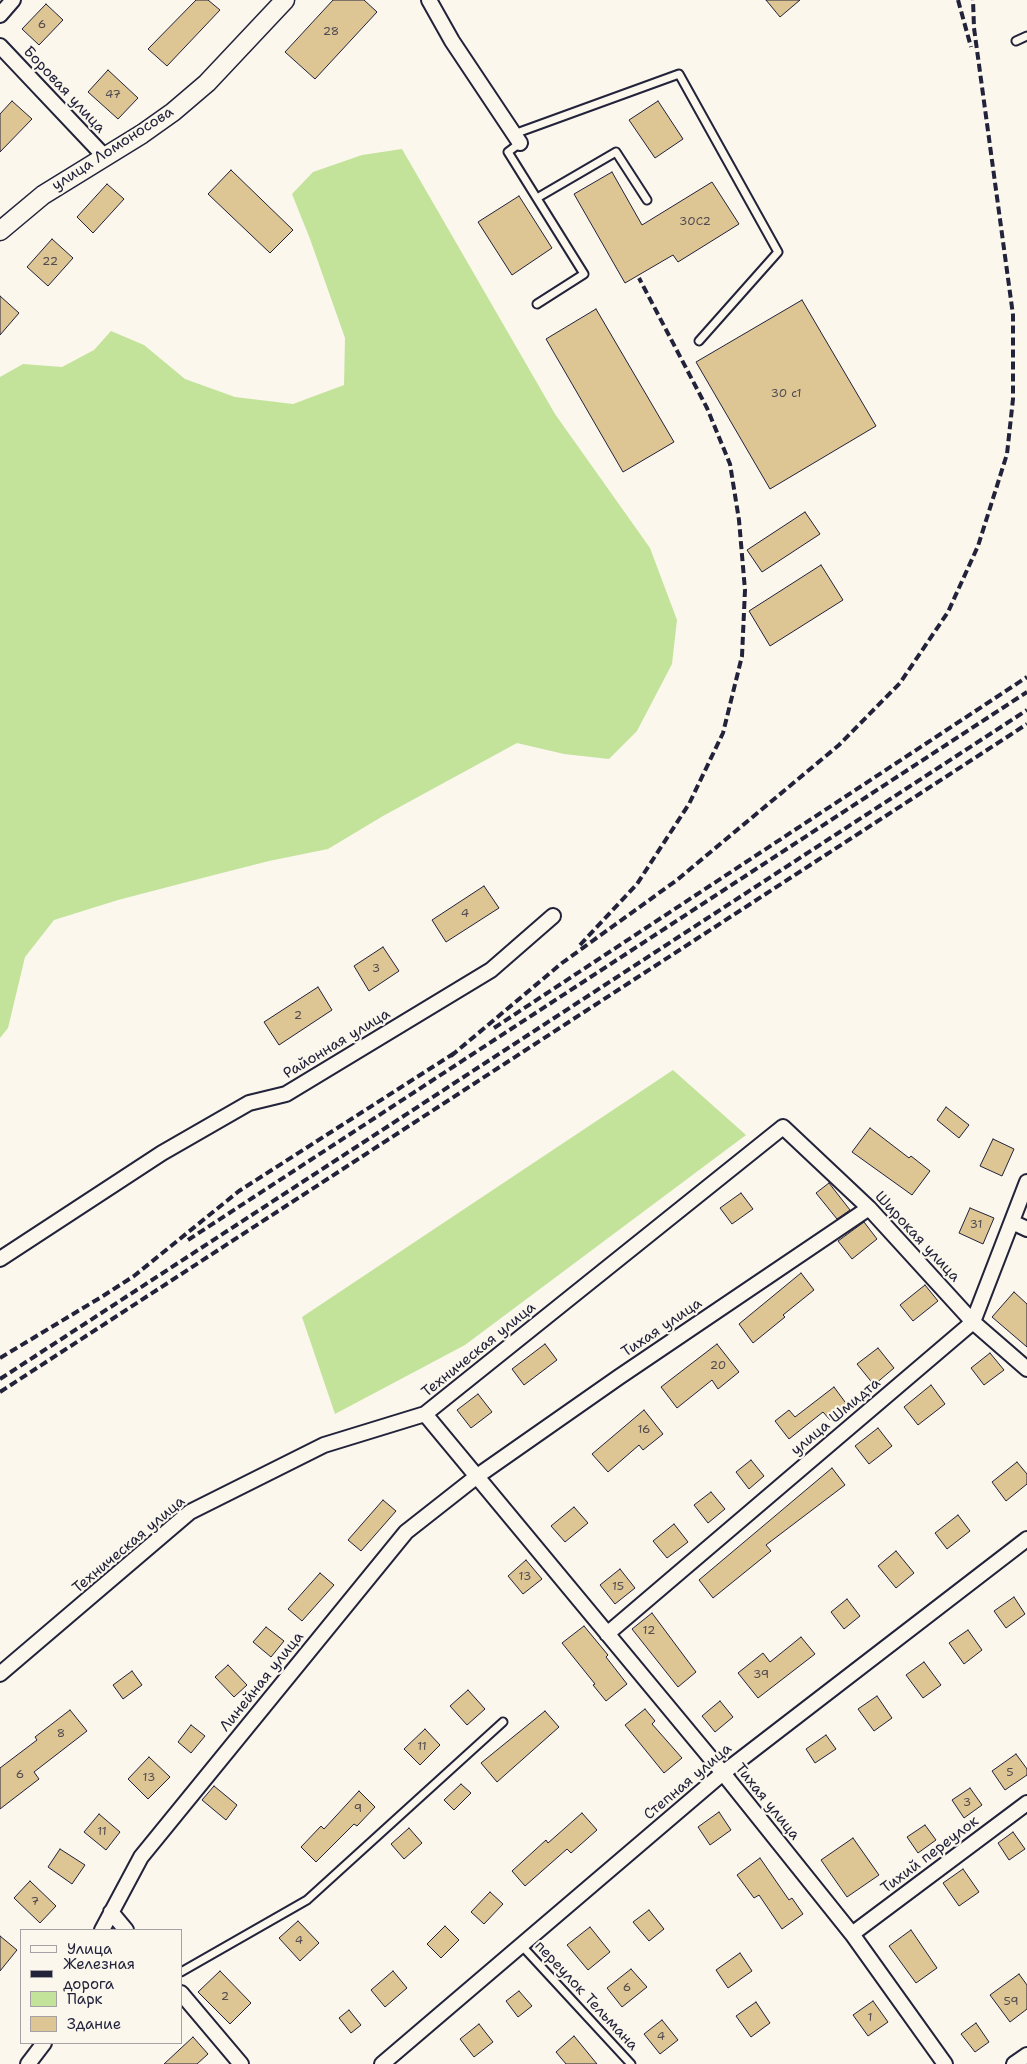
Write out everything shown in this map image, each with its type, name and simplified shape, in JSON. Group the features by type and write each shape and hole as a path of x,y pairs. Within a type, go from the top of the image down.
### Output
{"street":[{"path":"0,15 13,0"},
{"name":"улица Ломоносова","path":"0,231 43,195 142,134 173,112 207,83 286,0"},
{"path":"429,0 452,42 517,139"},
{"name":"Боровая улица","path":"0,46 104,156"},
{"name":"Районная улица","path":"0,1259 162,1153 249,1103 286,1094 491,970 553,916"},
{"name":"Широкая улица","path":"783,1127 869,1208 973,1322 1027,1368"},
{"name":"Техническая улица","path":"0,1674 190,1512 324,1445 425,1414 783,1127"},
{"name":"улица Шмидта","path":"607,1634 973,1322 1027,1182"},
{"name":"Тихая улица","path":"476,1477 627,1371 869,1208"},
{"path":"1012,1222 1027,1228"},
{"name":"Тихая улица","path":"425,1414 723,1773 852,1934 946,2064"},
{"name":"Линейная улица","path":"102,1929 140,1857 406,1532 476,1477"},
{"name":"Степная улица","path":"382,2064 723,1773 1027,1539"},
{"name":"Тихий переулок","path":"852,1934 1027,1803"},
{"path":"111,1912 125,1929"},
{"path":"182,1994 241,2064"},
{"path":"28,2064 43,2044"},
{"path":"1014,2064 1027,2055"}],"lane":[{"path":"1016,41 1027,36"},
{"path":"537,304 584,274 508,152 517,139 679,74 778,252 699,341"},
{"path":"536,198 616,152 647,200"},
{"path":"182,1971 308,1900 503,1722"},
{"name":"переулок Тельмана","path":"522,1946 631,2064"}],"green space":[{"path":"402,149 555,414 650,548 677,620 672,664 637,731 609,759 564,754 517,743 383,816 328,849 214,875 118,900 54,920 25,957 8,1028 0,1038 0,377 23,364 62,367 94,350 111,331 144,345 185,379 235,397 293,404 344,385 345,338 292,194 313,172 362,155"},
{"path":"673,1070 746,1135 465,1345 335,1414 302,1317"}],"building":[{"path":"196,0 208,0 220,10 167,66 148,49"},
{"path":"333,0 364,0 377,12 315,79 285,52"},
{"path":"766,0 800,0 780,17"},
{"path":"46,4 63,20 39,45 22,29"},
{"path":"108,70 138,98 118,119 88,92"},
{"path":"12,101 32,119 0,152 0,114"},
{"path":"658,101 683,139 655,158 629,120"},
{"path":"231,170 293,230 270,253 208,194"},
{"path":"612,172 642,225 712,182 739,224 678,262 673,255 625,283 574,194"},
{"path":"107,184 124,199 93,233 77,217"},
{"path":"519,196 552,248 512,275 478,222"},
{"path":"52,239 73,258 48,286 27,267"},
{"path":"0,296 19,313 0,335"},
{"path":"802,300 876,426 770,489 696,362"},
{"path":"596,309 674,442 623,472 546,339"},
{"path":"805,512 820,534 762,572 747,550"},
{"path":"821,565 843,600 770,646 749,611"},
{"path":"484,886 499,908 446,942 432,920"},
{"path":"383,947 399,971 369,991 354,966"},
{"path":"318,987 332,1010 279,1045 264,1022"},
{"path":"946,1107 969,1125 959,1138 937,1120"},
{"path":"870,1128 909,1158 911,1156 930,1171 912,1195 852,1152"},
{"path":"993,1139 1014,1149 1002,1176 980,1166"},
{"path":"829,1183 850,1210 837,1219 816,1193"},
{"path":"741,1193 753,1209 732,1224 720,1208"},
{"path":"970,1208 994,1218 983,1244 959,1233"},
{"path":"864,1222 877,1239 852,1259 838,1241"},
{"path":"801,1273 814,1290 753,1343 739,1324"},
{"path":"925,1285 938,1301 913,1321 900,1305"},
{"path":"1014,1292 1027,1304 1027,1347 992,1317"},
{"path":"545,1344 557,1360 524,1385 512,1369"},
{"path":"717,1344 739,1372 718,1389 712,1380 677,1408 661,1387"},
{"path":"878,1348 894,1368 874,1385 857,1364"},
{"path":"990,1353 1004,1370 984,1385 971,1368"},
{"path":"931,1385 945,1404 918,1425 904,1407"},
{"path":"834,1387 848,1406 830,1420 823,1412 789,1439 775,1421 789,1410 795,1417"},
{"path":"478,1394 492,1412 471,1428 457,1410"},
{"path":"644,1410 663,1434 643,1450 639,1445 608,1472 592,1454"},
{"path":"878,1428 892,1446 869,1464 855,1446"},
{"path":"751,1460 764,1476 749,1489 736,1472"},
{"path":"1017,1462 1027,1474 1027,1484 1006,1501 992,1482"},
{"path":"832,1468 845,1485 766,1545 771,1551 713,1598 699,1580"},
{"path":"711,1492 725,1509 708,1523 694,1505"},
{"path":"383,1500 396,1511 361,1551 348,1540"},
{"path":"574,1507 588,1523 565,1542 551,1526"},
{"path":"958,1515 970,1531 947,1549 935,1533"},
{"path":"674,1524 688,1542 667,1558 653,1541"},
{"path":"896,1551 914,1573 896,1588 878,1566"},
{"path":"526,1560 542,1579 523,1594 508,1576"},
{"path":"620,1569 635,1588 615,1604 600,1585"},
{"path":"320,1573 334,1585 302,1621 288,1609"},
{"path":"1014,1597 1025,1614 1006,1628 994,1611"},
{"path":"847,1599 860,1616 844,1629 831,1612"},
{"path":"652,1613 696,1672 678,1687 632,1629"},
{"path":"584,1626 608,1655 606,1657 627,1684 606,1701 593,1685 595,1684 562,1643"},
{"path":"266,1627 284,1641 271,1657 253,1642"},
{"path":"968,1630 982,1650 964,1664 949,1643"},
{"path":"801,1637 815,1654 758,1698 738,1673 763,1653 770,1662"},
{"path":"924,1662 941,1685 923,1698 906,1675"},
{"path":"228,1665 247,1685 234,1697 215,1677"},
{"path":"132,1671 142,1685 123,1699 113,1685"},
{"path":"468,1690 485,1709 467,1725 450,1706"},
{"path":"877,1696 892,1718 874,1731 858,1709"},
{"path":"720,1701 733,1717 715,1732 702,1716"},
{"path":"645,1709 655,1721 652,1724 682,1758 664,1773 625,1725"},
{"path":"70,1710 87,1731 34,1772 39,1779 0,1809 0,1768 37,1740 35,1737"},
{"path":"545,1711 559,1727 497,1782 481,1763"},
{"path":"191,1725 205,1736 191,1753 178,1742"},
{"path":"425,1729 440,1745 420,1765 404,1749"},
{"path":"826,1735 836,1749 815,1763 806,1749"},
{"path":"1016,1754 1027,1769 1027,1775 1005,1790 992,1771"},
{"path":"149,1757 170,1777 148,1799 128,1779"},
{"path":"461,1784 471,1793 454,1810 444,1800"},
{"path":"214,1786 237,1805 226,1820 202,1800"},
{"path":"970,1788 982,1805 964,1818 952,1800"},
{"path":"359,1791 375,1807 357,1826 354,1824 316,1862 301,1847 321,1826 324,1829"},
{"path":"719,1812 731,1830 710,1845 698,1827"},
{"path":"582,1813 597,1830 571,1853 567,1849 525,1886 512,1871 546,1840 548,1843"},
{"path":"99,1814 120,1832 106,1850 84,1832"},
{"path":"925,1825 936,1840 918,1853 907,1837"},
{"path":"409,1828 422,1843 404,1859 391,1844"},
{"path":"1013,1832 1025,1849 1009,1860 998,1843"},
{"path":"853,1838 879,1875 847,1897 821,1860"},
{"path":"60,1849 85,1865 72,1884 48,1867"},
{"path":"760,1858 789,1900 792,1898 803,1914 782,1929 759,1895 754,1898 737,1875"},
{"path":"963,1869 979,1892 959,1906 943,1883"},
{"path":"30,1881 56,1906 40,1923 14,1898"},
{"path":"490,1892 503,1904 484,1924 471,1912"},
{"path":"649,1910 664,1929 649,1941 633,1922"},
{"path":"298,1921 319,1943 300,1961 279,1938"},
{"path":"445,1926 459,1940 441,1958 427,1944"},
{"path":"590,1927 610,1952 588,1970 567,1945"},
{"path":"911,1930 937,1968 916,1983 889,1946"},
{"path":"0,1936 17,1950 0,1971"},
{"path":"740,1953 752,1971 728,1988 716,1970"},
{"path":"631,1969 647,1987 622,2007 607,1988"},
{"path":"220,1971 251,2003 230,2024 198,1992"},
{"path":"393,1971 407,1988 385,2007 371,1990"},
{"path":"1019,1974 1027,1985 1027,2009 1010,2022 990,1995"},
{"path":"519,1991 532,2006 518,2017 506,2001"},
{"path":"873,2001 888,2022 868,2036 853,2015"},
{"path":"756,2002 770,2023 751,2037 736,2016"},
{"path":"349,2010 361,2025 351,2033 339,2018"},
{"path":"662,2020 678,2040 660,2054 644,2034"},
{"path":"976,2023 989,2042 975,2052 961,2034"},
{"path":"479,2024 493,2042 474,2057 460,2039"},
{"path":"574,2036 597,2064 566,2064 556,2052"},
{"path":"193,2037 208,2054 197,2064 164,2064"}],"railway":[{"path":"958,0 971,47"},
{"path":"451,1056 562,963 677,880 839,745 900,683 948,612 978,546 1007,454 1013,399 1013,315 974,28 973,0"},
{"path":"580,945 637,884 689,804 723,733 742,656 745,590 739,520 730,464 707,408 639,278"},
{"path":"494,1028 1027,677"},
{"path":"188,1240 1027,692"},
{"path":"0,1379 1027,710"},
{"path":"0,1392 1027,724"},
{"path":"0,1358 134,1276 239,1191 456,1052"}]}
